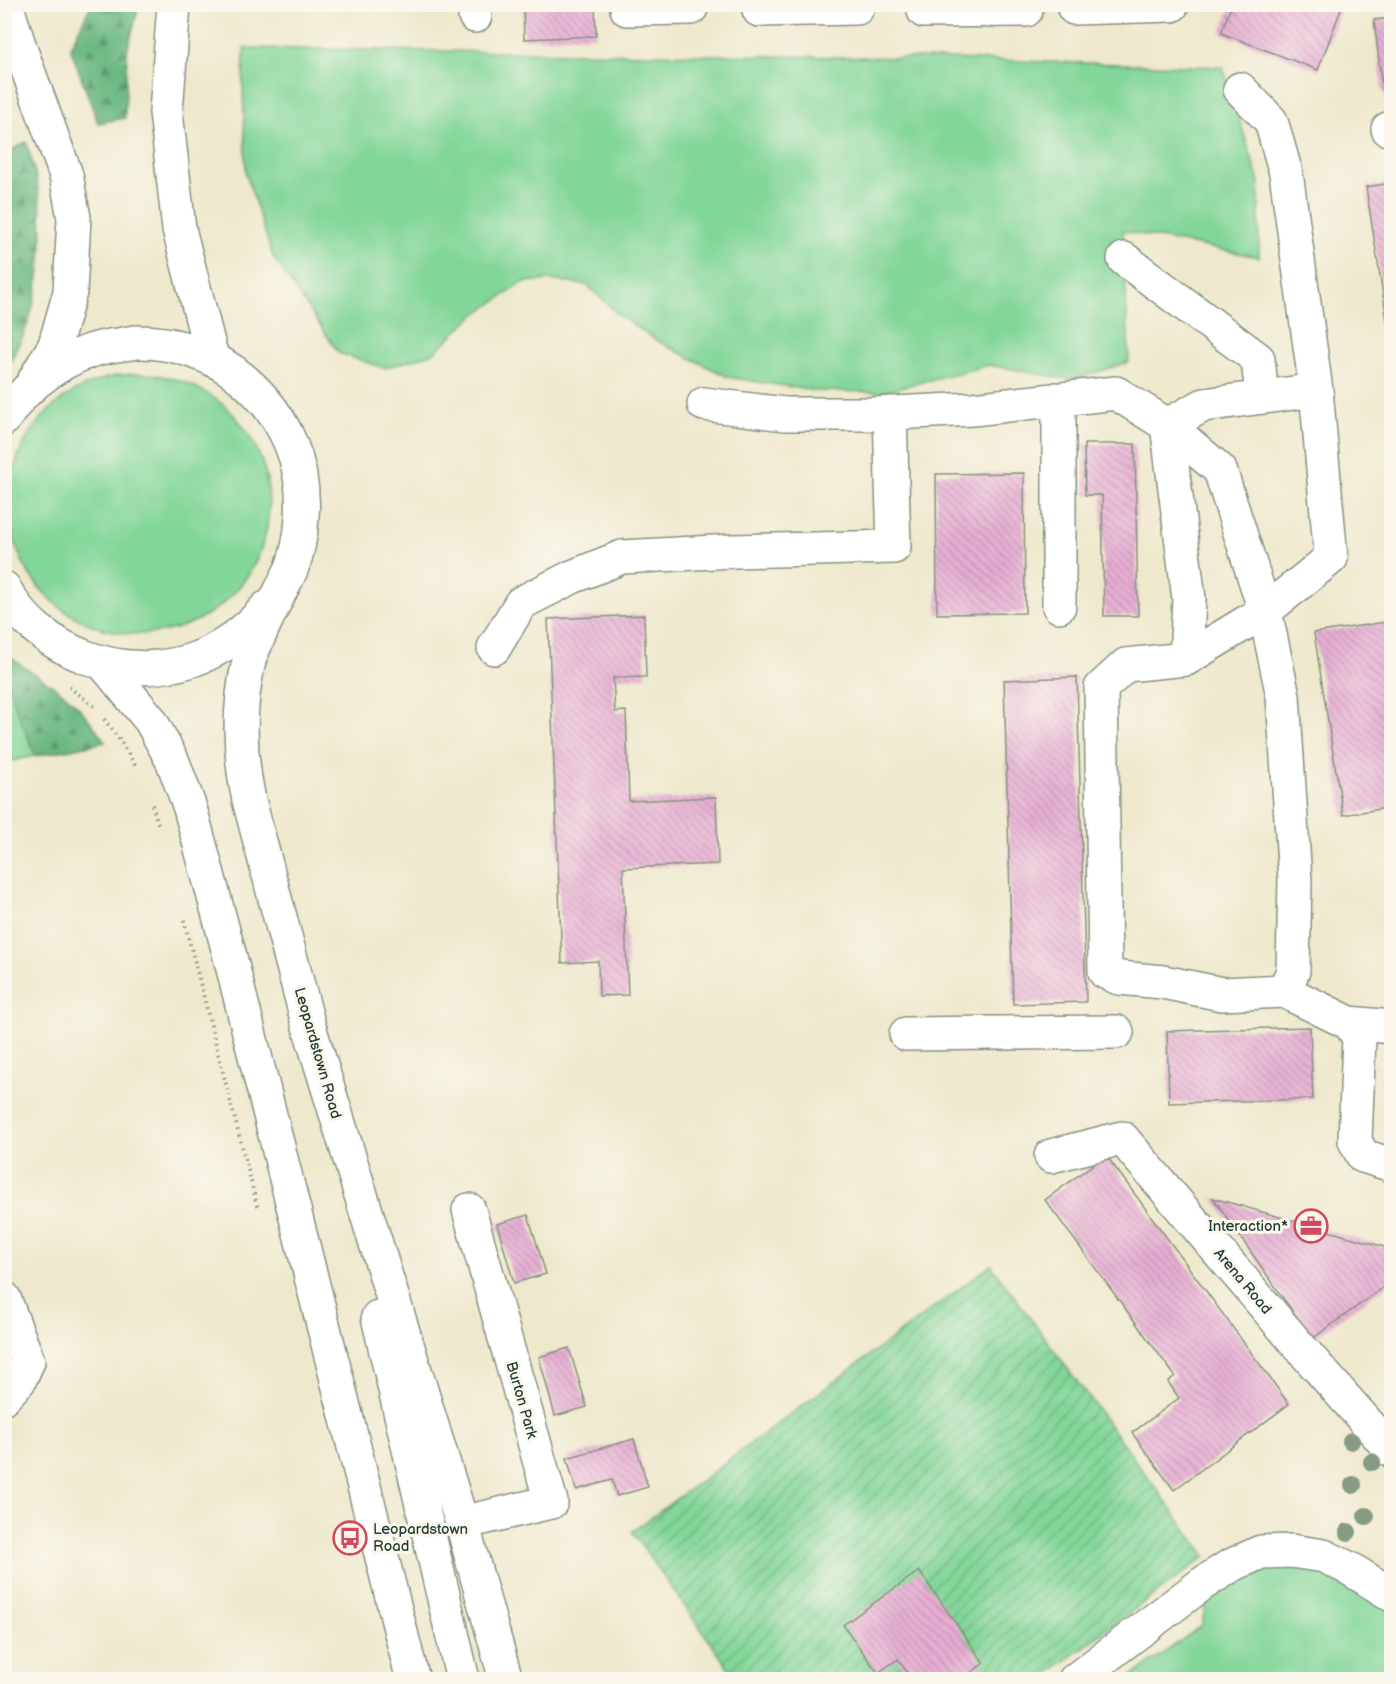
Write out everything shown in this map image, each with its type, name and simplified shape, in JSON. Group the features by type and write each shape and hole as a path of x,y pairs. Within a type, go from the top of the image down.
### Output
{"main road":[{"path":"6,4 66,174 74,218 70,292 55,345 29,388"},
{"path":"4,38 21,4"},
{"path":"174,4 166,112 179,229 212,358"},
{"path":"627,4 627,9 691,8"},
{"path":"759,10 857,8 857,4"},
{"path":"924,4 924,11 1026,10"},
{"path":"1074,4 1074,8 1172,5"},
{"path":"1240,89 1271,121 1286,173 1316,390 1331,558 1265,611 1186,659 1126,665 1101,688 1105,972 1119,978 1163,982 1222,994 1284,991 1349,1023 1392,1027"},
{"path":"1124,259 1258,359 1262,397"},
{"name":"Leopardstown Road","path":"4,419 29,388 67,361 99,348 137,342 174,346 212,358 236,372 263,397 281,422 296,452 304,495 301,539 291,568 249,659 240,726 242,768 308,1023 462,1523 506,1680"},
{"path":"1167,425 1204,405 1316,390"},
{"path":"704,404 785,414 890,413 973,409 1116,393 1167,425 1220,470 1265,611 1283,696 1295,880 1293,970 1284,991"},
{"path":"1057,399 1059,418 1059,606"},
{"path":"494,648 522,603 572,577 622,557 733,551 894,547 890,413"},
{"path":"1167,425 1189,599 1186,659"},
{"name":"Leopardstown Road","path":"4,588 33,626 55,642 80,656 128,667 157,667 191,660 224,646 250,626 277,595"},
{"path":"103,663 150,722 173,762 190,808 413,1680"},
{"path":"308,1023 463,1680"},
{"path":"1349,1023 1359,1037 1355,1141 1363,1156 1392,1165"},
{"path":"906,1034 1117,1032"},
{"name":"Arena Road","path":"1051,1156 1122,1138 1298,1345 1392,1451"},
{"name":"Burton Park","path":"462,1523 551,1502 469,1210"},
{"path":"4,1298 28,1361 19,1381 4,1397"},
{"path":"1075,1680 1202,1584 1230,1566 1261,1552 1292,1551 1324,1556 1392,1595"}],"path":[{"path":"62,682 93,705 120,740 139,771"},
{"path":"150,800 161,832"},
{"path":"182,910 260,1218"}],"green space":[{"path":"91,5 139,5 127,52 125,118 98,123 70,47"},
{"path":"244,48 917,58 1223,67 1259,182 1259,257 1123,231 1129,362 1072,380 989,365 882,392 816,391 728,377 659,342 621,317 587,285 551,280 524,282 472,317 432,354 384,368 339,353 273,257 246,174"},
{"path":"26,142 38,188 42,236 41,260 33,308 23,336 5,372 5,163 8,152"},
{"path":"139,374 164,377 189,384 211,396 231,412 247,432 259,454 266,479 269,504 266,529 259,554 247,576 231,596 211,612 189,624 164,631 139,634 114,631 89,624 67,612 47,596 31,576 19,554 12,529 9,504 12,479 19,454 31,432 47,412 67,396 89,384 114,377"},
{"path":"4,652 72,701 90,720 105,742 5,762"},
{"path":"4,652 72,701 90,720 105,742 36,756 10,692"},
{"path":"991,1265 1206,1556 1041,1679 737,1680 632,1532"},
{"path":"1300,1561 1380,1601 1391,1612 1392,1673 1389,1679 1127,1680 1202,1625 1207,1597 1247,1568"}],"building":[{"path":"523,4 595,4 596,36 524,39"},
{"path":"1232,4 1343,4 1318,70 1221,33"},
{"path":"1392,18 1392,92 1383,93 1374,20"},
{"path":"1392,183 1392,327 1388,327 1366,187"},
{"path":"1084,444 1135,444 1138,616 1104,616 1102,495 1085,495"},
{"path":"1024,473 1025,613 937,614 936,474"},
{"path":"644,615 646,677 613,678 615,712 626,711 629,801 716,797 718,864 623,868 628,995 599,996 598,961 562,963 548,619"},
{"path":"1392,621 1392,807 1343,815 1314,633"},
{"path":"1077,677 1086,1002 1013,1004 1004,680"},
{"path":"1310,1027 1313,1099 1169,1103 1167,1031"},
{"path":"1106,1155 1289,1404 1174,1490 1132,1433 1179,1398 1168,1382 1175,1376 1045,1200"},
{"path":"1213,1198 1392,1249 1392,1281 1312,1339"},
{"path":"528,1215 546,1274 514,1283 497,1224"},
{"path":"569,1348 587,1407 555,1416 539,1357"},
{"path":"634,1439 648,1487 617,1496 612,1480 576,1490 567,1458"},
{"path":"919,1571 984,1663 961,1680 912,1680 898,1659 878,1673 843,1625"}],"place":[{"name":"Interaction*","path":"1311,1226"},
{"name":"Leopardstown Road","path":"350,1538"}]}
